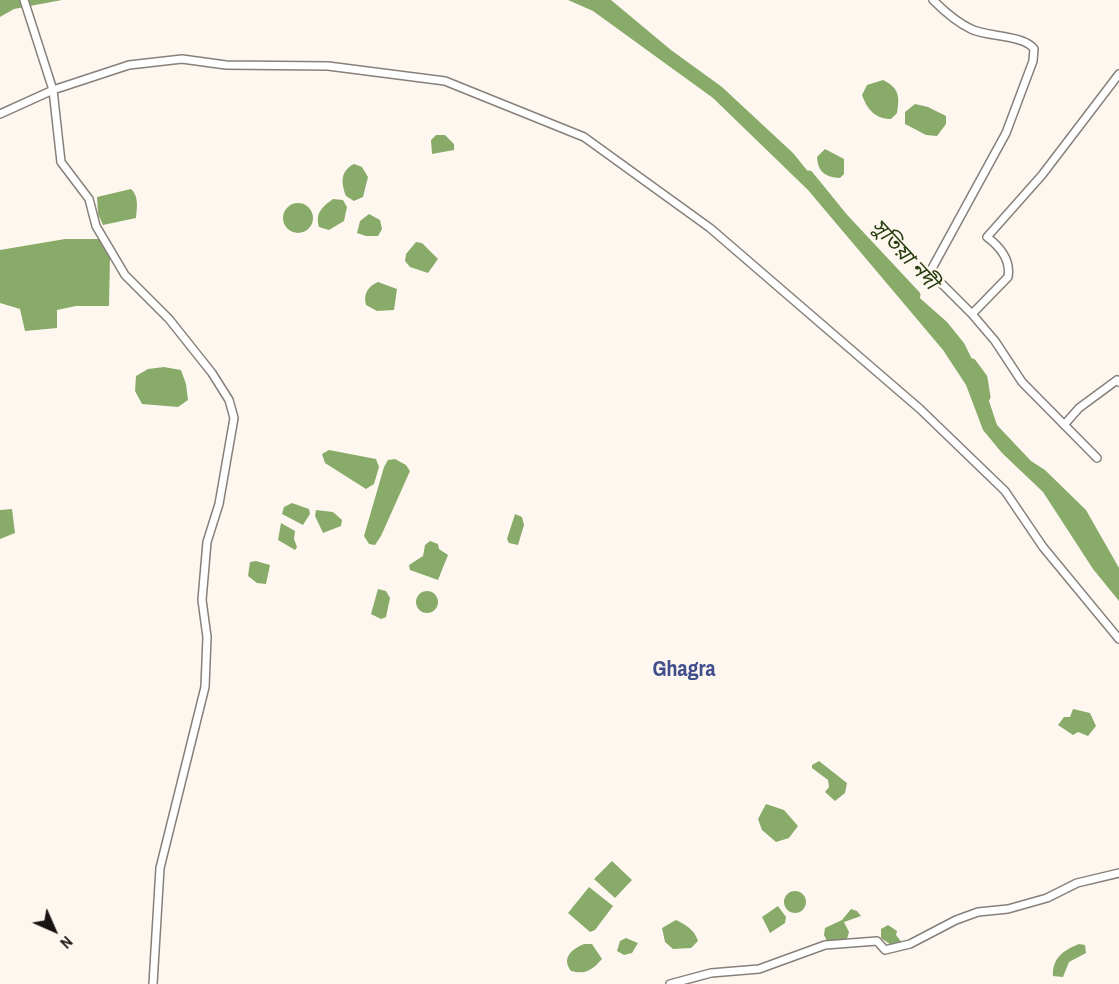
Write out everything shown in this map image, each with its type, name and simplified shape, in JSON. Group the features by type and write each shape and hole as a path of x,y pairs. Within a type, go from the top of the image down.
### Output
{"street":[{"path":"24,0 53,90 61,162 89,200 96,226 124,275 169,319 212,373 229,400 234,418 219,504 207,542 202,600 207,637 205,687 160,868 153,984"},
{"path":"933,0 949,16 971,29 987,35 1024,41 1034,49 1033,61 1006,133 930,272 995,341 1022,382 1097,458"},
{"path":"0,114 53,90 129,65 166,59 226,65 328,66 445,81 584,137 710,228 920,409 1005,491 1043,548 1119,639"},
{"path":"972,314 1008,277 1008,264 998,246 987,237 1042,174 1119,74"},
{"path":"1064,424 1079,408 1117,381 1119,382"},
{"path":"670,984 711,973 759,969 825,945 877,941 885,950 910,944 956,920 978,912 1008,909 1047,898 1077,883 1119,873"}],"shaded area":[{"path":"0,0 62,0 14,9 0,17"},
{"path":"568,0 611,0 671,50 722,87 793,153 867,244 904,284 947,322 964,343 981,377 997,425 1031,461 1045,470 1086,510 1119,568 1119,601 1093,569 1043,492 1002,453 983,430 966,385 943,350 808,190 713,98 593,11"},
{"path":"883,80 895,89 898,97 897,113 891,119 885,119 872,112 862,95 867,85"},
{"path":"915,104 928,107 946,116 946,124 937,136 926,135 905,124 905,112"},
{"path":"436,135 445,135 454,144 454,150 432,154 431,140"},
{"path":"825,149 844,159 844,174 840,178 826,175 821,170 817,157"},
{"path":"354,164 362,167 368,177 363,197 354,201 346,196 343,178 346,170"},
{"path":"131,189 136,199 136,218 103,225 98,214 97,197"},
{"path":"333,199 343,200 347,207 344,221 329,230 319,227 320,211"},
{"path":"298,203 309,207 313,218 309,229 298,233 287,229 283,218 287,207"},
{"path":"369,214 380,220 382,229 378,236 357,233 360,221"},
{"path":"65,239 100,239 110,258 109,306 76,306 57,310 57,328 25,331 20,309 0,303 0,250"},
{"path":"416,242 422,243 438,259 428,273 410,267 405,261 406,254"},
{"path":"378,282 397,289 394,310 377,311 366,305 367,291"},
{"path":"164,367 181,370 188,400 178,407 142,404 135,391 136,376 148,369"},
{"path":"329,450 376,459 379,467 374,484 366,489 325,463 322,454"},
{"path":"395,459 406,465 410,471 381,536 375,545 369,544 364,536 384,467 388,460"},
{"path":"292,503 309,509 310,514 303,525 282,514 284,507"},
{"path":"12,509 15,533 0,539 0,510"},
{"path":"316,510 333,512 342,520 341,526 323,533 315,516"},
{"path":"515,514 522,517 524,525 518,545 509,543 507,539"},
{"path":"281,523 295,531 294,539 297,547 295,550 278,540"},
{"path":"430,541 438,544 439,549 448,555 438,580 410,570 409,565 423,556 425,545"},
{"path":"256,561 270,565 266,584 257,583 248,576 250,562"},
{"path":"378,589 386,591 390,598 386,617 381,619 371,614"},
{"path":"427,591 437,598 438,602 431,612 427,613 417,606 416,602 423,592"},
{"path":"1073,709 1090,713 1096,726 1088,736 1078,732 1073,735 1058,725 1064,717 1070,717"},
{"path":"819,761 847,783 845,793 835,801 825,792 829,787 828,780 812,768 812,765"},
{"path":"766,804 784,810 798,826 789,838 776,842 762,830 758,819"},
{"path":"612,861 632,880 615,898 594,879"},
{"path":"589,887 613,906 595,930 590,932 568,913"},
{"path":"795,891 803,894 806,902 803,910 795,913 787,910 784,902 787,894"},
{"path":"778,906 786,917 785,923 770,933 762,917"},
{"path":"851,909 857,911 861,916 844,922 849,932 847,939 827,941 824,935 825,928 842,920"},
{"path":"676,920 694,933 698,941 691,948 673,949 665,942 662,928"},
{"path":"888,925 897,931 896,935 903,944 891,945 881,938 881,929"},
{"path":"626,938 638,943 632,953 624,955 617,951 620,941"},
{"path":"584,944 592,944 602,959 588,971 571,971 567,962 569,954"},
{"path":"1079,944 1085,945 1086,953 1069,962 1063,977 1053,976 1054,965 1060,956"}],"waterway":[{"name":"সুতিয়া নদী","path":"809,175 844,218 916,295"},
{"name":"সুতিয়া নদী","path":"972,363 983,378 986,397"}],"district":[{"name":"Ghagra","path":"684,670"}]}
